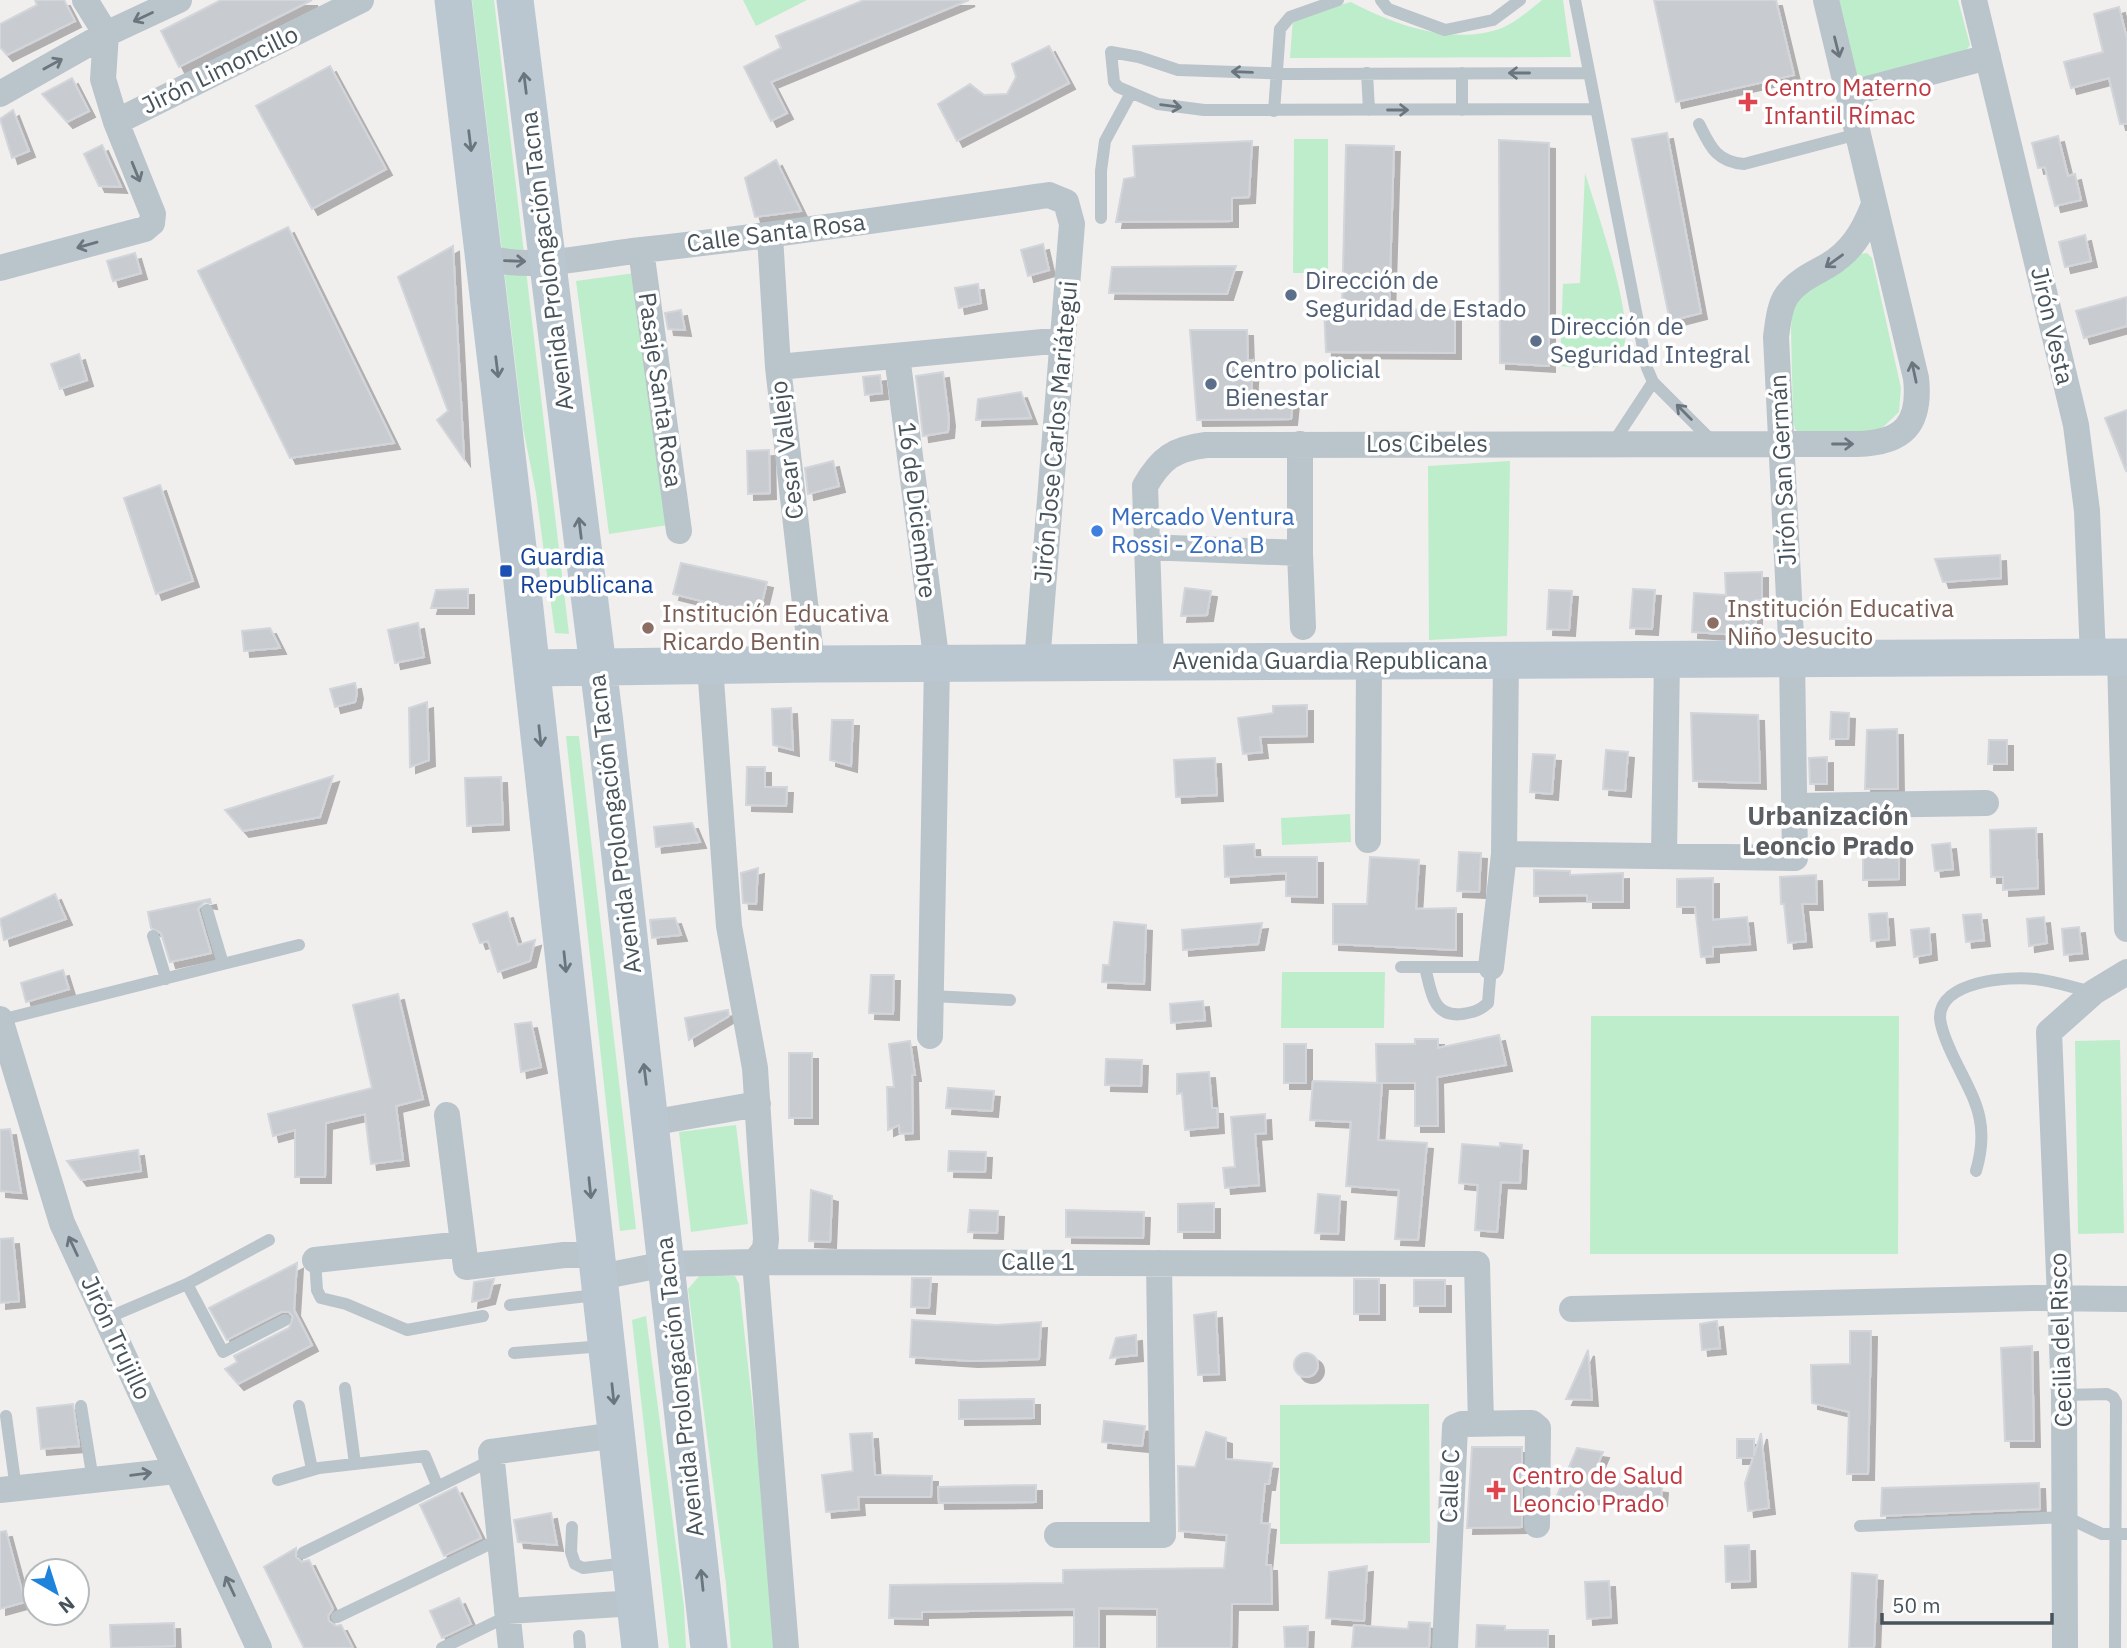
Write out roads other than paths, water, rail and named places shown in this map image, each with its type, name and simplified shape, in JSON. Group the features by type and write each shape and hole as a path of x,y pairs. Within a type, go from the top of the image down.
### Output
{"main road":[{"path":"453,0 532,668 640,1648"},
{"name":"Avenida Prolongación Tacna","path":"515,0 597,668 709,1648"},
{"name":"Avenida Guardia Republicana","path":"532,668 1506,659 2113,657"}],"street":[{"path":"0,268 145,229 152,223 153,214 116,122 103,79 106,34 85,0"},
{"path":"0,94 106,34 179,0"},
{"name":"Jirón Limoncillo","path":"116,122 362,0"},
{"path":"1826,0 1873,207"},
{"name":"Jirón Vesta","path":"1974,0 2076,425 2087,511 2113,657"},
{"path":"1849,94 1988,57"},
{"name":"Calle Santa Rosa","path":"484,257 496,261 547,261 770,236 1049,195 1066,202"},
{"name":"Jirón Jose Carlos Mariátegui","path":"1037,663 1072,224 1066,202"},
{"name":"Los Cibeles","path":"1151,662 1145,486 1157,464 1184,448 1206,444 1881,444 1900,434 1915,416 1917,390 1873,207"},
{"name":"Jirón San Germán","path":"1664,856 1795,858 1792,658 1776,337 1786,295 1804,278 1830,265 1850,248 1864,230 1873,207"},
{"name":"Cesar Vallejo","path":"770,236 778,367 812,664"},
{"name":"Pasaje Santa Rosa","path":"641,250 679,531"},
{"path":"778,367 1063,340"},
{"name":"16 de Diciembre","path":"897,356 937,664 930,1036"},
{"path":"1300,444 1303,627"},
{"path":"1146,547 1300,554"},
{"path":"2113,657 2127,929"},
{"path":"1491,967 1504,854 1506,659"},
{"path":"1504,854 1664,856 1667,659"},
{"path":"1368,660 1368,840"},
{"path":"710,666 729,926 755,1069 758,1104 766,1239 765,1249 755,1262 786,1648"},
{"path":"1795,806 1986,803"},
{"path":"2094,992 2127,972"},
{"name":"Cecilia del Risco","path":"2065,1648 2064,1395 2049,1032 2094,992"},
{"name":"Jirón Trujillo","path":"2,1030 55,1206 259,1648"},
{"path":"650,1123 758,1104"},
{"path":"315,1260 463,1244 447,1115"},
{"name":"Calle 1","path":"463,1244 466,1267 564,1255 600,1276 666,1264 755,1262 1477,1264"},
{"path":"1057,1535 1163,1535 1159,1262"},
{"name":"Calle C","path":"1445,1648 1452,1434 1455,1427 1462,1424 1481,1423 1477,1264"},
{"path":"1572,1309 2127,1299"},
{"path":"1481,1423 1532,1423 1538,1428 1537,1525"},
{"path":"510,1648 491,1452 617,1435"},
{"path":"8,1489 176,1471"},
{"path":"508,1614 636,1603"}],"lane":[{"path":"1274,111 1278,35 1284,21 1338,0"},
{"path":"1381,0 1388,9 1445,30 1493,20 1520,0"},
{"path":"1575,0 1594,109 1647,368 1653,382 1715,443"},
{"path":"1587,73 1367,74 1178,70 1139,57 1111,52 1114,82 1158,104 1274,111 1594,109"},
{"path":"1462,73 1462,110"},
{"path":"1367,74 1369,110"},
{"path":"1101,218 1102,150 1132,93"},
{"path":"1699,124 1713,152 1732,163 1744,164 1857,134"},
{"path":"1613,443 1653,382"},
{"path":"207,910 223,964"},
{"path":"153,936 166,979"},
{"path":"2,1030 166,979 299,945"},
{"path":"1401,967 1425,967 1491,967 1488,1003 1478,1012 1452,1015 1440,1011 1434,1001 1425,967"},
{"path":"1976,1171 1983,1128 1979,1110 1946,1040 1940,1017 1945,1001 1961,988 1976,983 2034,978 2094,992"},
{"path":"932,996 1010,1000"},
{"path":"107,1318 187,1284 269,1240"},
{"path":"315,1260 317,1290 321,1298 346,1304 407,1331 482,1316"},
{"path":"510,1305 600,1276"},
{"path":"187,1284 223,1352 285,1320"},
{"path":"514,1353 608,1346"},
{"path":"345,1388 355,1464"},
{"path":"2064,1395 2107,1394 2116,1402 2121,1534 2115,1648"},
{"path":"81,1406 93,1480"},
{"path":"299,1406 312,1469"},
{"path":"6,1416 8,1489"},
{"path":"278,1480 312,1469 425,1456 437,1485"},
{"path":"303,1553 492,1460"},
{"path":"1860,1526 2066,1517 2102,1534 2121,1534"},
{"path":"572,1527 570,1552 575,1564 583,1568 632,1563"},
{"path":"337,1617 500,1539"},
{"path":"442,1648 508,1614"}],"place":[{"name":"Centro Materno Infantil Rímac","path":"1748,102"},
{"name":"Dirección de Seguridad de Estado","path":"1291,295"},
{"name":"Dirección de Seguridad Integral","path":"1536,341"},
{"name":"Centro policial Bienestar","path":"1211,384"},
{"name":"Mercado Ventura Rossi - Zona B","path":"1097,531"},
{"name":"Guardia Republicana","path":"506,571"},
{"name":"Institución Educativa Niño Jesucito","path":"1713,623"},
{"name":"Institución Educativa Ricardo Bentin","path":"648,628"},
{"name":"Centro de Salud Leoncio Prado","path":"1496,1490"}],"district":[{"name":"Urbanización Leoncio Prado","path":"1828,831"}]}
